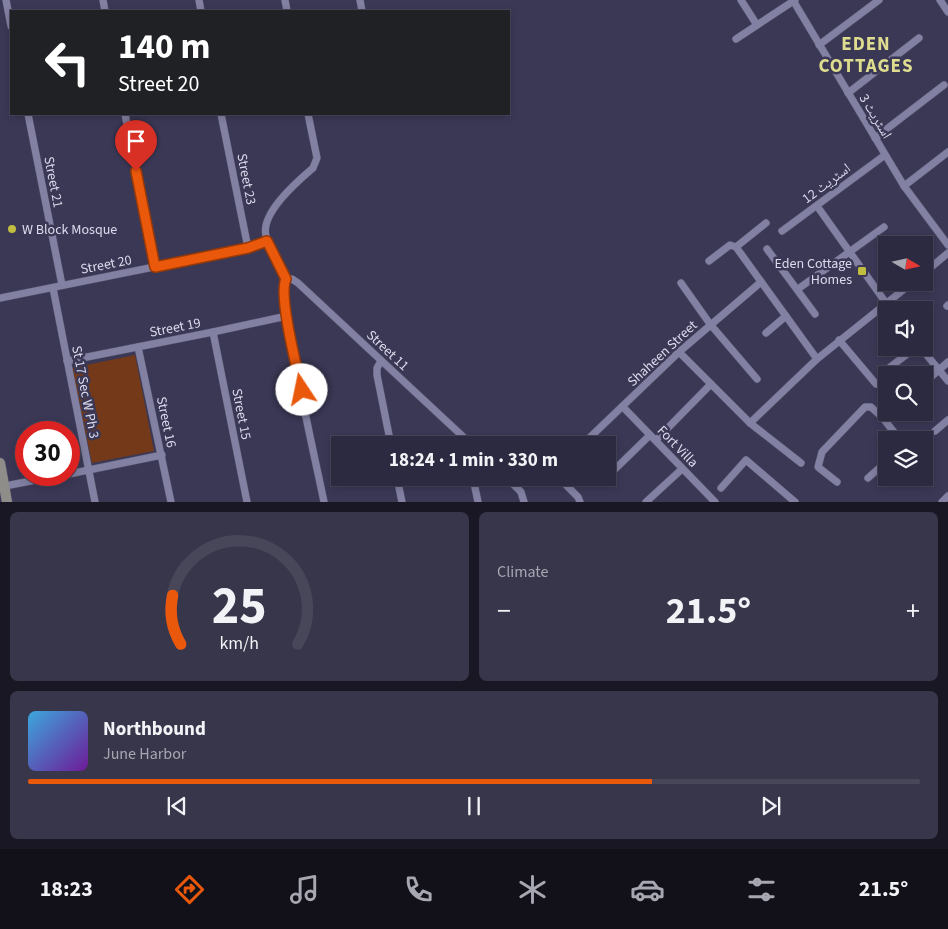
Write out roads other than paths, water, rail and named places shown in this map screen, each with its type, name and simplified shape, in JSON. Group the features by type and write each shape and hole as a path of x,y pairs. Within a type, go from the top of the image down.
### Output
{"main road":[{"path":"0,463 8,502"}],"street":[{"path":"6,0 10,21"},
{"path":"742,0 757,25"},
{"path":"819,45 879,0"},
{"path":"940,0 947,9"},
{"path":"736,39 794,1"},
{"name":"اسٹریٹ 3","path":"794,1 906,189 948,245"},
{"path":"848,93 919,38"},
{"path":"875,138 944,85"},
{"name":"Street 21","path":"28,115 62,285"},
{"path":"125,115 155,267"},
{"name":"Street 23","path":"221,115 248,248"},
{"path":"308,115 317,158 316,162 313,168 288,190 277,205 265,229 267,241 286,279 284,284 287,316 324,502"},
{"path":"906,189 948,153"},
{"name":"اسٹریٹ 12","path":"782,231 885,155"},
{"path":"817,206 885,301"},
{"path":"736,247 766,223"},
{"path":"798,289 884,227"},
{"name":"Street 20","path":"0,298 248,248 267,241"},
{"path":"710,261 730,245 736,247 817,359"},
{"path":"767,249 815,314"},
{"path":"933,266 948,253"},
{"name":"Street 11","path":"286,279 298,282 462,436"},
{"name":"Shaheen Street","path":"592,436 679,352 761,282"},
{"path":"681,283 710,324 757,379"},
{"name":"St 17 Sec W Ph 3","path":"53,288 95,502"},
{"path":"895,301 904,291"},
{"path":"750,423 839,340 878,314"},
{"name":"Street 19","path":"67,361 287,316"},
{"path":"766,333 786,316"},
{"name":"Street 15","path":"213,332 247,502"},
{"path":"839,340 876,384"},
{"name":"Street 16","path":"138,347 171,502"},
{"path":"679,352 750,423 801,463"},
{"path":"892,366 905,356"},
{"path":"928,356 948,380"},
{"path":"381,361 377,368 377,375 389,436"},
{"path":"933,375 948,362"},
{"path":"616,468 711,384"},
{"name":"Fort Villa","path":"623,407 715,502"},
{"path":"837,482 818,467 822,452 865,408 871,407 878,413"},
{"path":"935,431 948,420"},
{"path":"885,421 893,431"},
{"path":"80,472 162,455"},
{"path":"721,488 746,460 795,502"},
{"path":"646,502 682,469"},
{"path":"868,478 878,469"},
{"path":"5,486 15,484"},
{"path":"399,486 402,502"},
{"path":"475,486 478,502"},
{"path":"515,486 521,492 524,502"},
{"path":"567,486 578,497 580,502"},
{"path":"942,502 948,496"}],"place":[{"name":"W Block Mosque","path":"12,229"},
{"name":"Eden Cottage Homes","path":"862,271"}],"district":[{"name":"EDEN COTTAGES","path":"866,54"}]}
